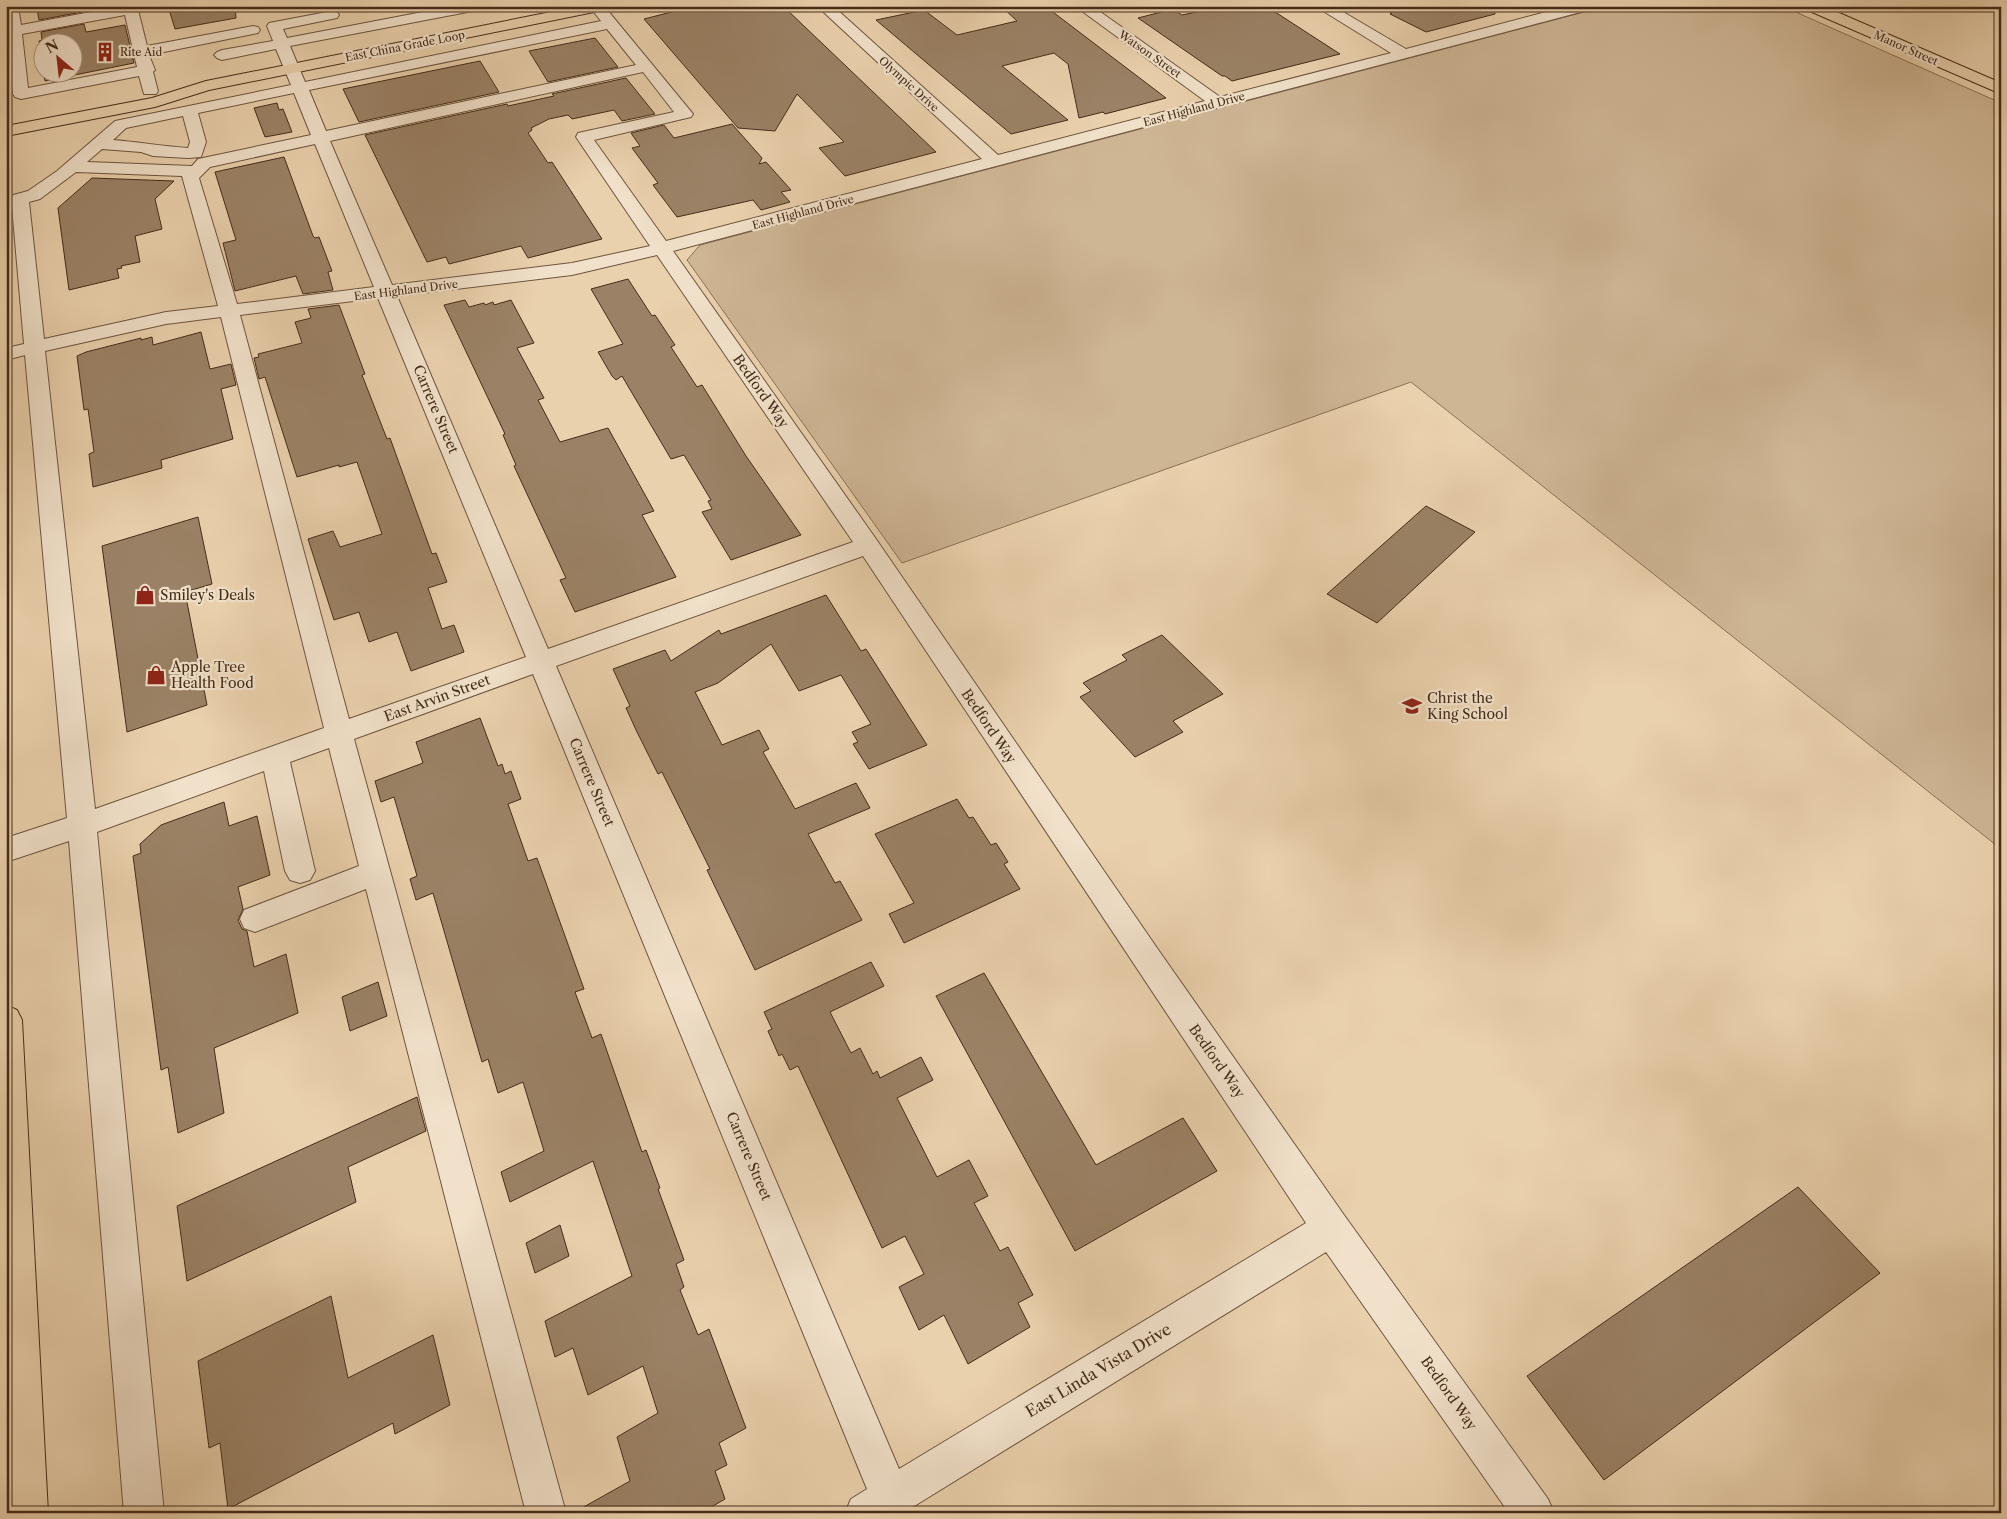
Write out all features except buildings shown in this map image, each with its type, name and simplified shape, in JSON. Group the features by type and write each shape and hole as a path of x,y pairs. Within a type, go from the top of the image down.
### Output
{"main road":[{"name":"Manor Street","path":"1810,6 2001,89"},
{"path":"6,131 155,102 206,86 292,66"},
{"path":"6,119 150,90 206,86"},
{"path":"6,1020 28,1513"}],"street":[{"path":"11,6 21,94 146,70"},
{"path":"144,1513 82,825 34,348 13,200 34,195 63,175 121,124 188,110 292,66 416,9 478,6"},
{"name":"Olympic Drive","path":"824,6 994,162"},
{"name":"Watson Street","path":"1082,6 1218,103"},
{"path":"1322,6 1404,54"},
{"name":"East Highland Drive","path":"6,354 119,327 166,318 572,270 662,249 1404,54 1548,10 1586,6"},
{"path":"14,31 90,12 131,8 150,90"},
{"path":"222,56 292,66 602,11"},
{"name":"Bedford Way","path":"602,11 685,114 584,138 868,545 1151,966 1331,1228 1534,1513"},
{"path":"142,52 332,15"},
{"name":"Carrere Street","path":"274,26 541,661 878,1505"},
{"path":"70,167 198,162 646,67"},
{"path":"188,110 198,142 198,162 190,177 229,311 338,733 546,1513"},
{"path":"99,144 144,147 198,162"},
{"name":"East Arvin Street","path":"6,850 82,825 868,545"},
{"path":"274,756 300,871"},
{"path":"255,919 376,872"},
{"name":"East Linda Vista Drive","path":"878,1505 1331,1228"}],"shaded area":[{"path":"1607,6 1782,6 2001,103 2001,849 1411,382 902,563 687,260 700,245"}],"place":[{"name":"Rite Aid","path":"105,52"},
{"name":"Smiley's Deals","path":"145,595"},
{"name":"Apple Tree Health Food","path":"156,675"},
{"name":"Christ the King School","path":"1412,706"}]}
